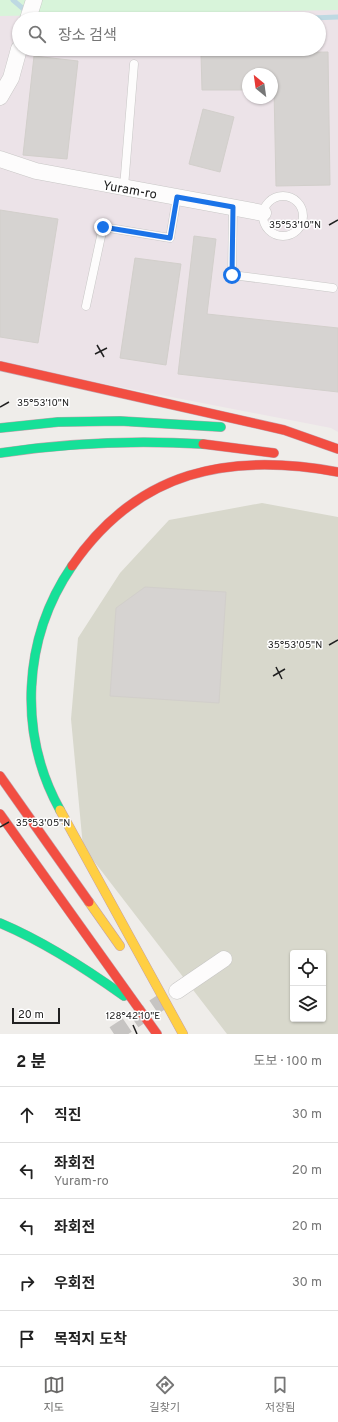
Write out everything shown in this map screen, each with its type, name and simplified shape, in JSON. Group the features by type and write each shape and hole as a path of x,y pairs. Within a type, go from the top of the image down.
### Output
{"highway":[{"path":"0,366 284,430 338,449"},
{"path":"0,428 58,422 120,421 236,429 338,449"},
{"path":"0,453 88,445 166,442 215,445 261,451 338,469"},
{"path":"182,1034 53,797 40,766 34,736 32,703 33,665 44,623 59,588 79,554 100,531 123,510 149,493 182,477 211,469 242,464 266,462 303,465 338,472"},
{"path":"0,776 128,957"},
{"path":"0,814 157,1034"},
{"path":"0,923 60,951 138,1006"},
{"path":"137,970 182,1034"}],"street":[{"path":"30,12 34,0"},
{"path":"0,97 11,78 17,56"},
{"name":"Yuram-ro","path":"0,159 36,171 262,212"},
{"path":"177,991 224,959"}],"lane":[{"path":"124,188 134,64"},
{"path":"282,196 295,200 302,211 303,218 301,224 293,234 280,236 274,235 264,226 262,212 269,201 282,196"},
{"path":"86,306 103,227 170,238 177,197"},
{"path":"233,207 232,275 333,288"}],"shaded area":[{"path":"0,0 338,0 338,432 331,428 43,372 0,361"},
{"path":"262,503 338,517 338,1034 227,1034 83,847 71,719 78,638 120,573 169,520"}],"green space":[{"path":"0,0 338,0 338,10 225,12 12,12 12,16 0,16"}],"building":[{"path":"326,52 328,52 330,185 276,186 274,104 278,104 278,68 242,68 242,90 202,90 201,56 326,56"},
{"path":"34,56 78,61 67,159 23,155"},
{"path":"203,109 234,117 220,172 189,164"},
{"path":"0,210 58,219 38,343 0,337"},
{"path":"194,236 216,239 207,314 338,328 338,392 178,374"},
{"path":"135,258 181,264 166,365 120,358"},
{"path":"145,587 226,592 219,703 110,696 116,608"}],"waterway":[{"path":"13,0 27,12"},
{"path":"326,17 338,17"}],"tunnel":[{"path":"114,1034 172,995"}],"traffic: fast":[{"path":"0,428 58,422 120,421 221,427"},
{"path":"0,453 101,443 152,442 203,444"},
{"path":"60,810 46,781 37,750 32,719 32,687 35,655 43,624 55,594 72,566"},
{"path":"0,923 33,938 64,956 124,996"}],"traffic: slow":[{"path":"60,810 183,1034"},
{"path":"89,902 120,946"}],"traffic: jam":[{"path":"0,366 284,430 338,449"},
{"path":"203,444 274,453"},
{"path":"72,566 98,534 126,508 156,489 189,476 223,468 260,465 298,466 338,472"},
{"path":"0,776 89,902"},
{"path":"0,814 157,1034"}],"route":[{"path":"103,227 170,238 177,197 233,207 232,275"}]}
